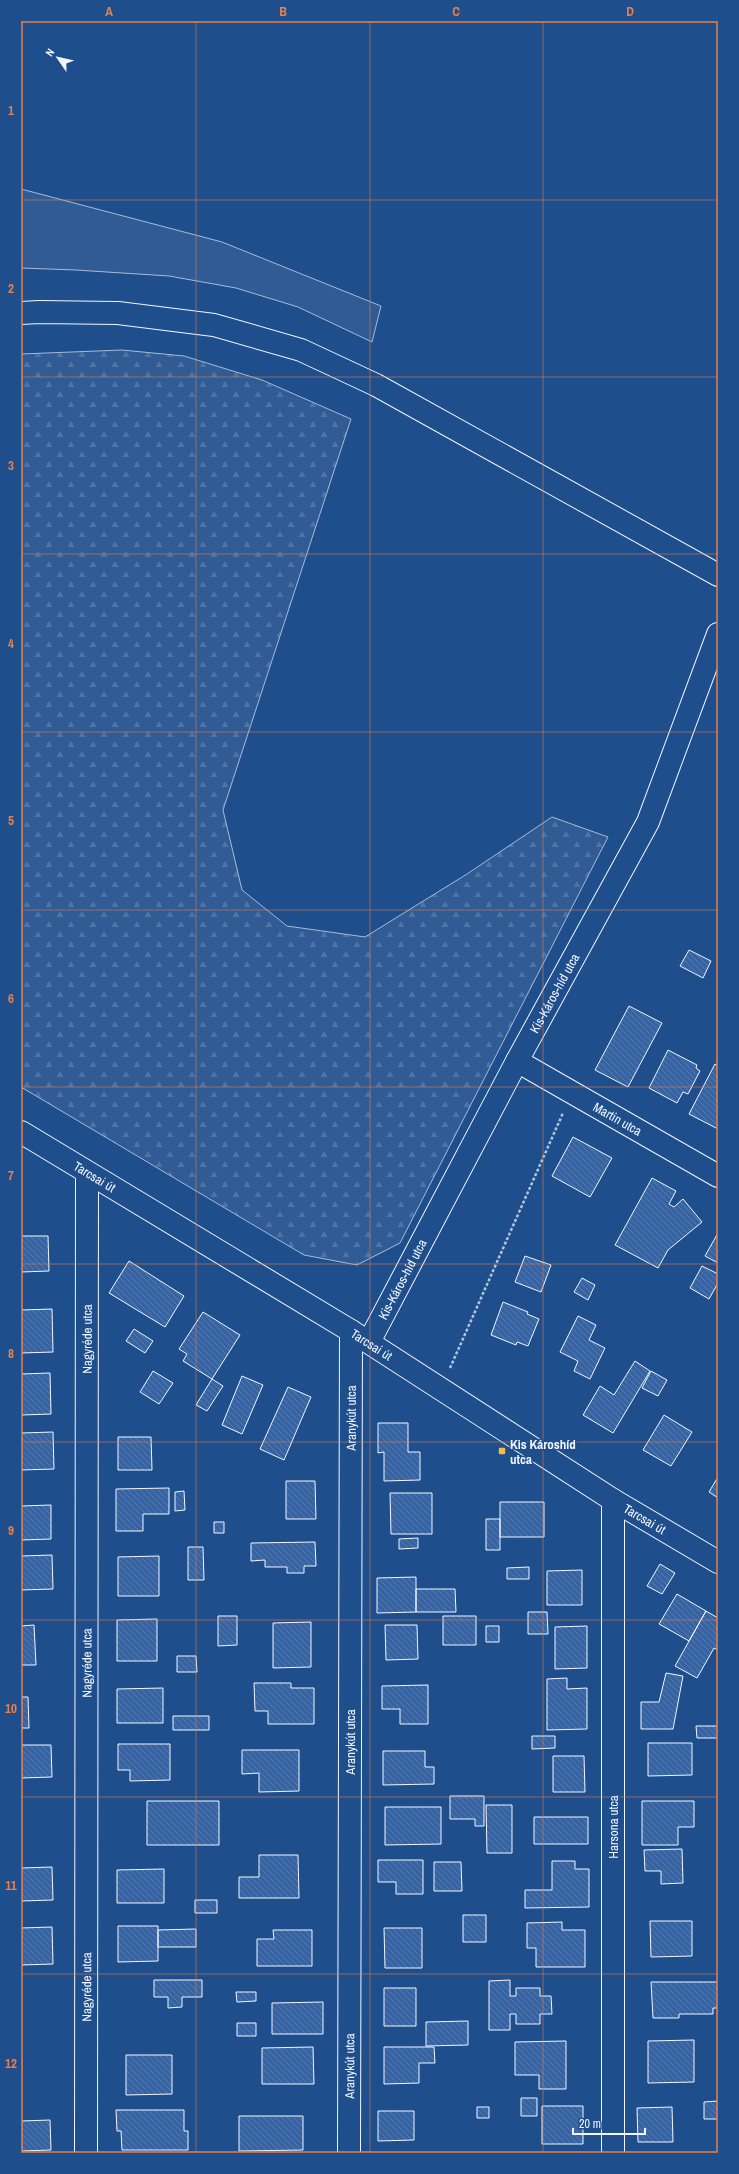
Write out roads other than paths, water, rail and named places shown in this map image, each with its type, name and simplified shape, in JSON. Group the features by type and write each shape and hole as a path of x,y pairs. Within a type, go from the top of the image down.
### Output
{"street":[{"path":"21,313 118,313 214,325 301,350 376,385 718,575"},
{"name":"Kis-Káros-híd utca","path":"360,1337 517,1061 648,822 718,634"},
{"name":"Martin utca","path":"517,1061 718,1176"},
{"name":"Tarcsai út","path":"21,1132 360,1337 613,1500 718,1562"},
{"name":"Nagyréde utca","path":"86,2153 87,1173"},
{"name":"Aranykút utca","path":"349,2153 360,1337"},
{"name":"Harsona utca","path":"613,1500 613,2153"}],"place":[{"name":"Kis Károshíd utca","path":"502,1451"}]}
